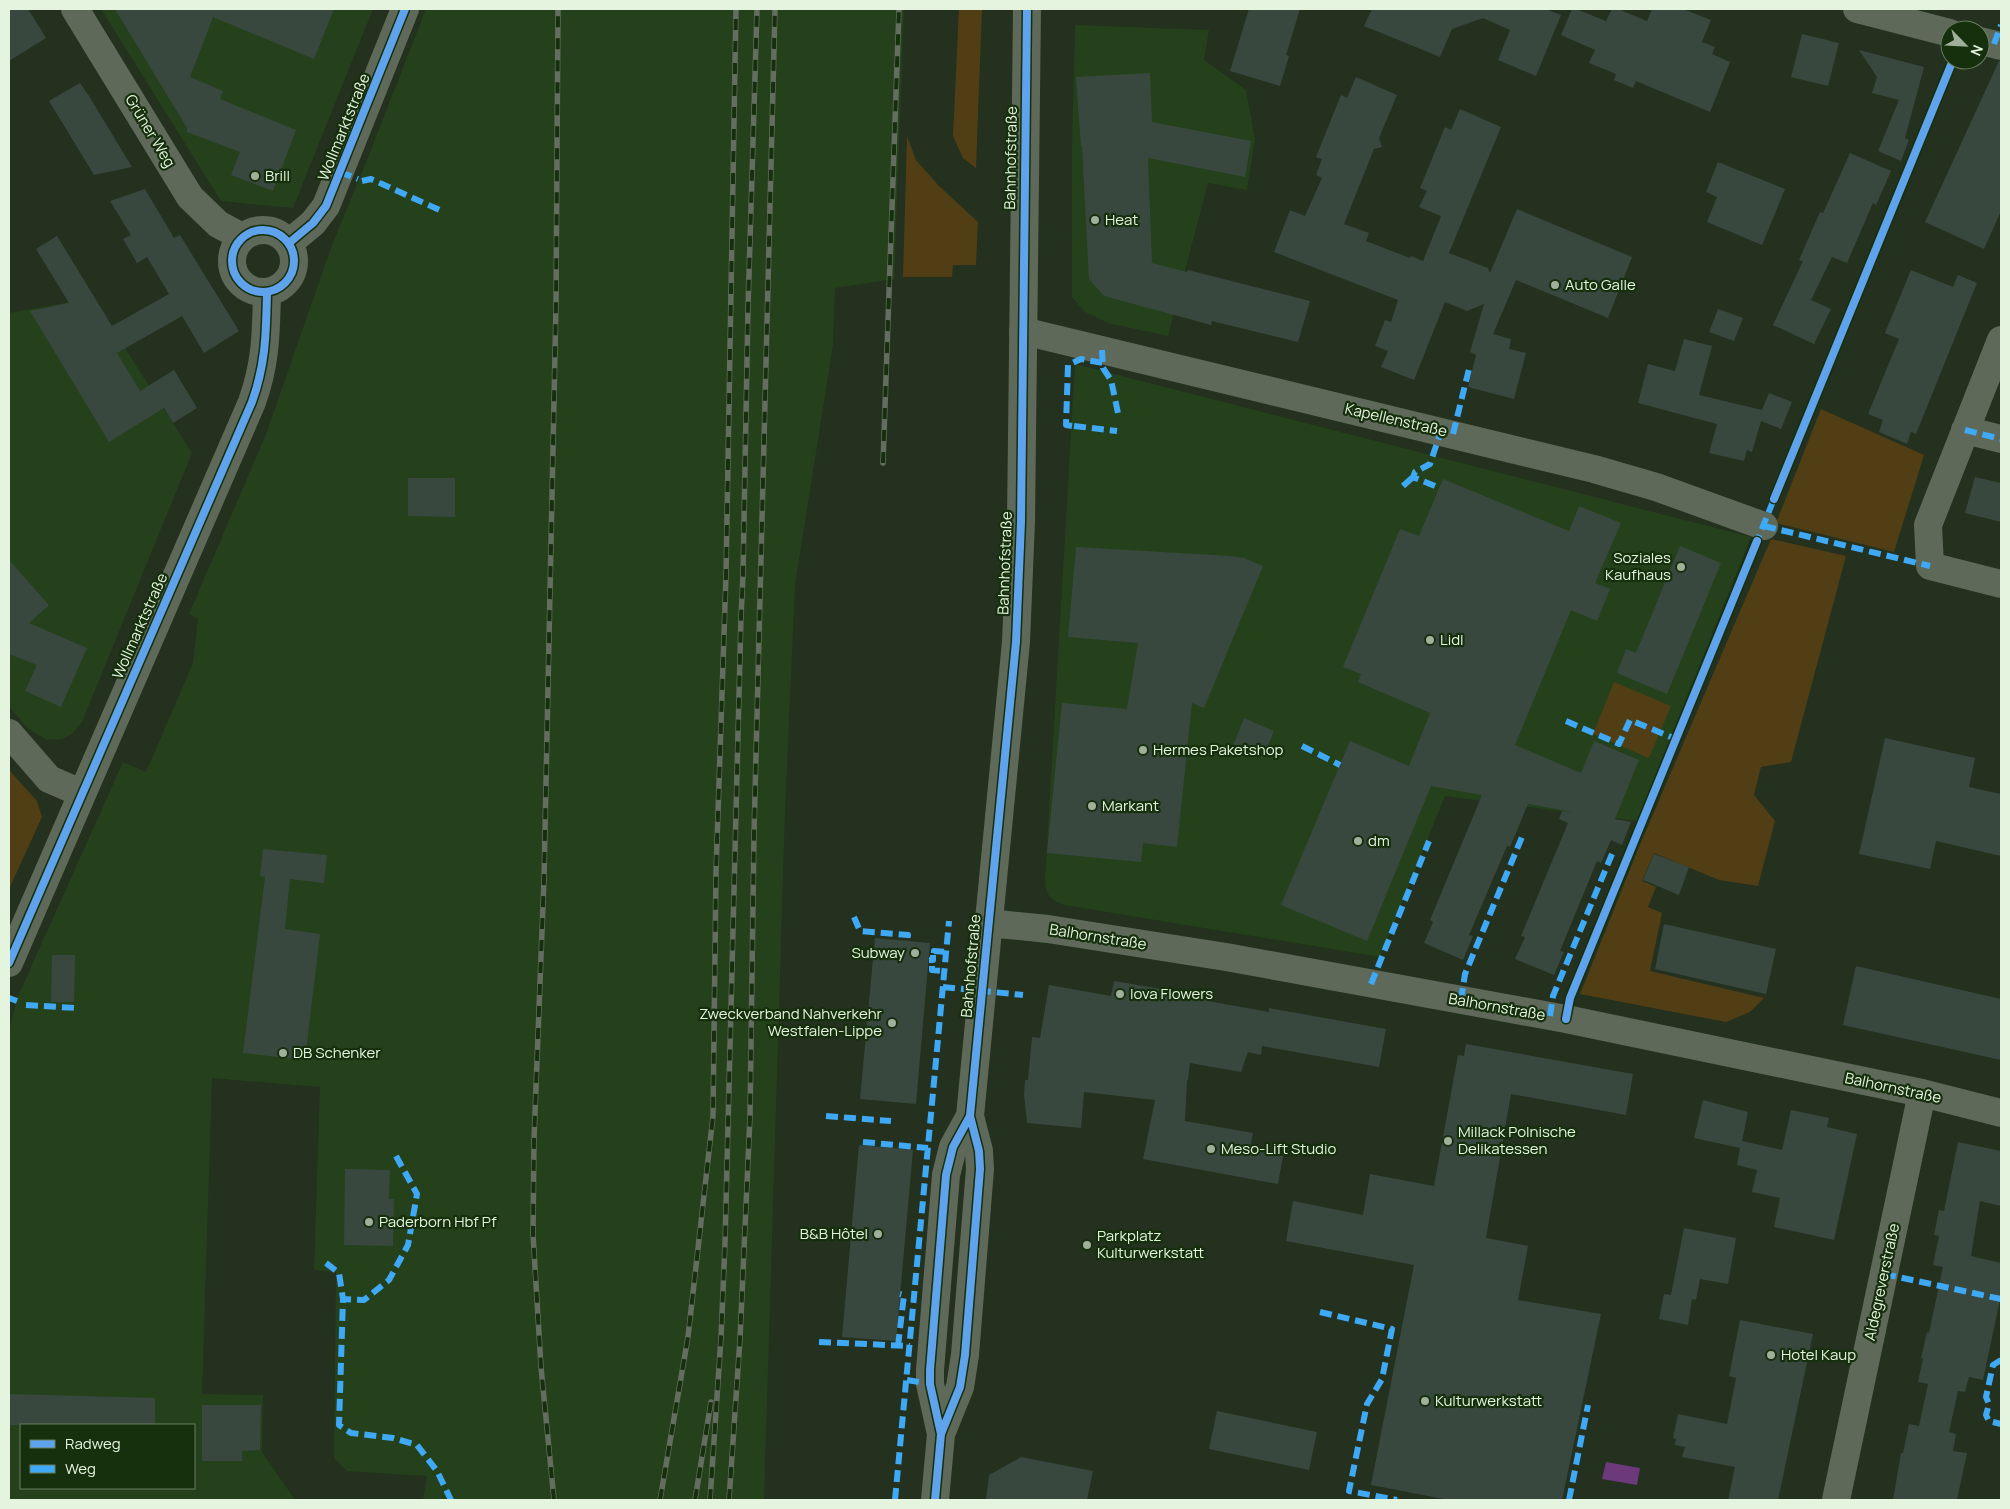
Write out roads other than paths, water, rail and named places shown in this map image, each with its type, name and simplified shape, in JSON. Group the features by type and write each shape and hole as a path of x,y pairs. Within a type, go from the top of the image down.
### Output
{"street":[{"name":"Grüner Weg","path":"75,9 190,197 218,224 242,237"},
{"name":"Wollmarktstraße","path":"290,243 313,224 326,206 406,9"},
{"name":"Bahnhofstraße","path":"935,1500 941,1434 960,1387 965,1355 980,1169 970,1116 1016,642 1022,522 1027,9"},
{"path":"1857,9 1940,30"},
{"path":"267,229 280,233 290,243 295,258 292,274 282,286 267,292 251,290 238,281 232,266 233,250 242,237 254,230 267,229"},
{"name":"Wollmarktstraße","path":"9,963 260,381 265,351 267,292"},
{"name":"Kapellenstraße","path":"1023,331 1594,469 1656,487 1764,526"},
{"path":"2001,340 1928,525 1930,566 2001,584"},
{"path":"1965,430 2001,440"},
{"path":"9,733 49,779 81,793"},
{"name":"Balhornstraße","path":"988,922 1041,928 1226,957 1566,1019 1922,1093 2001,1113"},
{"name":"Aldegreverstraße","path":"1836,1500 1922,1093"}],"railway":[{"path":"554,1500 541,1367 533,1234 534,1139 544,879 556,305 558,9"},
{"path":"660,1500 688,1337 713,1116 716,872 726,575 736,9"},
{"path":"710,1500 721,1338 725,1243 757,9"},
{"path":"729,1500 740,1339 750,1117 754,834 775,9"},
{"path":"883,463 899,9"},
{"path":"695,1500 711,1402"}],"place":[{"name":"Brill","path":"255,176"},
{"name":"Heat","path":"1095,220"},
{"name":"Auto Galle","path":"1555,285"},
{"name":"Soziales Kaufhaus","path":"1681,567"},
{"name":"Lidl","path":"1430,640"},
{"name":"Hermes Paketshop","path":"1143,750"},
{"name":"Markant","path":"1092,806"},
{"name":"dm","path":"1358,841"},
{"name":"Subway","path":"915,953"},
{"name":"lova Flowers","path":"1120,994"},
{"name":"Zweckverband Nahverkehr Westfalen-Lippe","path":"892,1023"},
{"name":"DB Schenker","path":"283,1053"},
{"name":"Millack Polnische Delikatessen","path":"1448,1141"},
{"name":"Meso-Lift Studio","path":"1211,1149"},
{"name":"Paderborn Hbf Pf","path":"369,1222"},
{"name":"B&B Hôtel","path":"878,1234"},
{"name":"Parkplatz Kulturwerkstatt","path":"1087,1245"},
{"name":"Hotel Kaup","path":"1771,1355"},
{"name":"Kulturwerkstatt","path":"1425,1401"}]}
